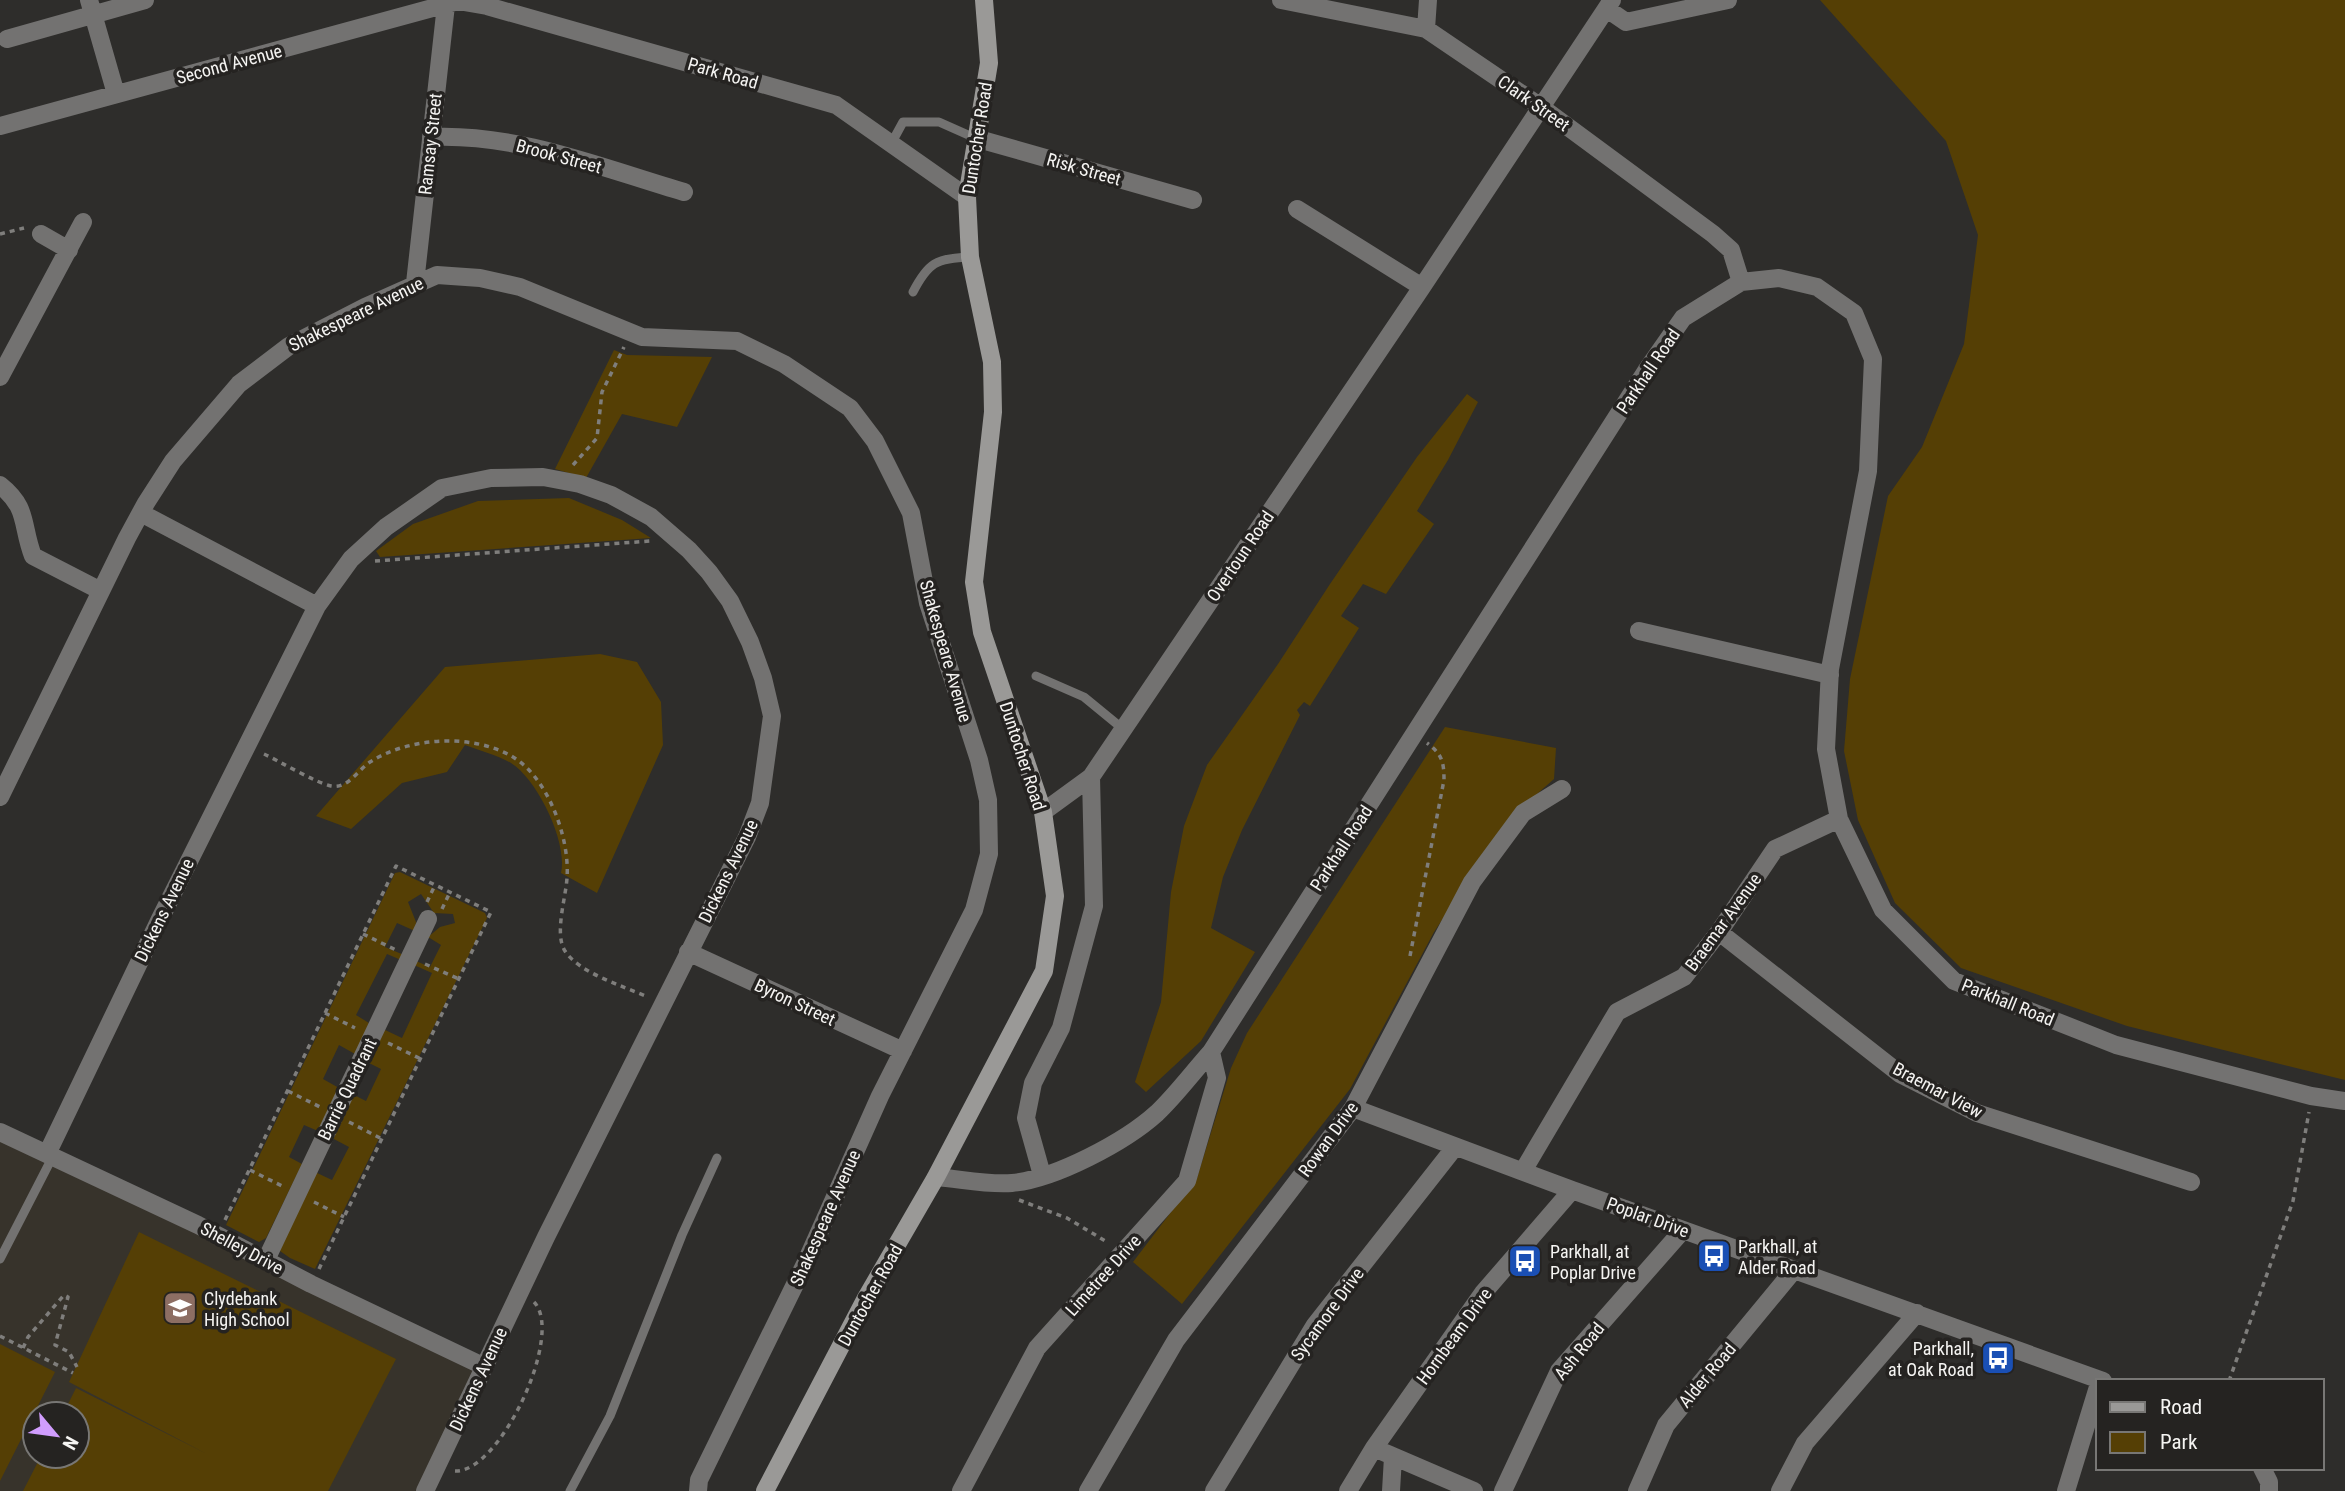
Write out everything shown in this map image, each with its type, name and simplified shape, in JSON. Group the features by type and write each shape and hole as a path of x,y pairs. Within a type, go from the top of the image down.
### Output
{"main road":[{"name":"Duntocher Road","path":"765,1491 866,1298 936,1177 1044,971 1055,897 1043,812 982,632 974,582 993,412 992,362 970,257 967,197 989,64 984,0"}],"street":[{"path":"7,39 91,8 145,0"},
{"name":"Clark Street","path":"1281,0 1426,29 1541,107 1731,250 1741,282"},
{"path":"1426,29 1428,0"},
{"path":"1609,4 1626,22 1728,0"},
{"name":"Second Avenue","path":"0,126 454,2"},
{"name":"Ramsay Street","path":"415,283 431,137 454,2"},
{"name":"Park Road","path":"454,2 487,6 836,105 967,197"},
{"name":"Overtoun Road","path":"1043,812 1090,777 1422,287 1609,4"},
{"path":"91,8 116,94"},
{"name":"Brook Street","path":"431,137 463,136 524,145 684,192"},
{"name":"Risk Street","path":"975,138 1194,200"},
{"path":"1297,209 1422,287"},
{"path":"0,377 83,222"},
{"path":"41,234 69,250"},
{"name":"Shakespeare Avenue","path":"0,797 141,513 173,461 240,384 289,346 415,283 437,275 480,278 520,287 642,337 737,341 784,364 850,408 876,441 911,513 928,603 979,760 988,800 989,854 974,910 880,1096 805,1265 699,1480 698,1491"},
{"name":"Parkhall Road","path":"936,1177 1013,1183 1042,1175 1112,1146 1156,1113 1211,1052 1646,371 1683,318 1741,282 1779,278 1817,287 1854,313 1873,359 1868,471 1830,675 1826,749 1839,819 1883,910 1954,981 2116,1045 2311,1096 2345,1101"},
{"name":"Dickens Avenue","path":"50,1155 246,744 317,606 351,559 386,527 442,488 491,478 543,477 611,495 651,517 677,539 709,572 730,601 750,642 763,678 772,716 760,803 747,837 546,1237 425,1491"},
{"path":"0,485 14,496 33,556 101,591"},
{"path":"141,513 317,606"},
{"path":"1639,631 1830,675"},
{"path":"1042,1175 1026,1118 1033,1083 1061,1028 1094,906 1090,777"},
{"name":"Rowan Drive","path":"1088,1491 1175,1340 1353,1108 1472,882 1523,813 1562,789"},
{"name":"Braemar Avenue","path":"1523,1171 1616,1012 1684,977 1719,932 1775,849 1839,819"},
{"name":"Barrie Quadrant","path":"266,1260 428,919"},
{"name":"Braemar View","path":"1719,932 1900,1074 1977,1113 2191,1182"},
{"name":"Byron Street","path":"688,952 903,1051"},
{"name":"Limetree Drive","path":"961,1491 1037,1348 1187,1181 1217,1078 1211,1052"},
{"name":"Poplar Drive","path":"1353,1108 2098,1379"},
{"name":"Shelley Drive","path":"0,1132 198,1225 311,1284 483,1366"},
{"name":"Sycamore Drive","path":"1214,1491 1315,1325 1455,1147"},
{"name":"Hornbeam Drive","path":"1348,1491 1374,1448 1483,1293 1572,1189"},
{"name":"Ash Road","path":"1503,1491 1559,1371 1683,1230"},
{"name":"Alder Road","path":"1637,1491 1666,1425 1794,1270"},
{"path":"1780,1491 1805,1443 1917,1313"},
{"path":"2066,1491 2096,1394"},
{"path":"1374,1448 1474,1491"},
{"path":"1391,1491 1393,1457"},
{"path":"2263,1470 2269,1482 2269,1491"}],"lane":[{"path":"891,144 903,122 939,122 975,138"},
{"path":"913,292 925,270 948,258 970,257"},
{"path":"1036,676 1084,697 1123,729"},
{"path":"0,1259 50,1155"},
{"path":"570,1491 610,1416 682,1235 717,1158"}],"path":[{"path":"559,480 597,438 602,392 631,333"},
{"path":"351,559 374,561 677,539"},
{"path":"1414,734 1438,751 1444,763 1444,780 1410,959 1413,974 1419,982"},
{"path":"246,744 331,786 344,785 370,762 399,749 436,742 462,740 487,744 514,757 533,774 557,815 566,849 568,875 561,923 563,948 576,964 662,1003"},
{"path":"2230,1379 2293,1201 2308,1117"},
{"path":"1013,1183 1017,1199 1075,1222 1100,1236 1122,1254"},
{"path":"436,1468 462,1472 481,1459 502,1437 519,1407 533,1373 542,1339 537,1304 522,1292"},
{"path":"23,1348 28,1337 64,1295 68,1297 55,1345 69,1352 76,1367"},
{"path":"0,1336 73,1373"}],"shaded area":[{"name":"Clydebank High School","path":"0,1132 483,1366 425,1491 0,1491"}],"green space":[{"path":"1820,0 2345,0 2345,1080 2127,1026 1961,968 1895,903 1858,820 1844,751 1850,679 1888,496 1922,447 1964,344 1978,235 1946,141"},
{"path":"614,350 627,355 712,357 677,427 622,414 586,478 555,469"},
{"path":"1467,394 1478,402 1448,460 1417,511 1434,524 1386,594 1363,584 1341,616 1359,628 1310,706 1304,702 1297,710 1300,715 1242,830 1223,877 1211,928 1255,952 1201,1041 1146,1092 1135,1082 1161,1002 1171,892 1184,826 1207,765 1417,457"},
{"path":"569,498 622,520 651,538 380,557 376,551 413,524 478,501"},
{"path":"600,654 637,662 661,702 663,745 597,893 561,873 560,846 549,813 541,797 521,771 506,760 465,745 447,772 402,783 351,829 316,816 445,667"},
{"path":"1445,727 1556,748 1554,779 1510,818 1434,932 1350,1089 1182,1304 1133,1262 1197,1178 1231,1068 1247,1033"},
{"path":"400,872 485,913 487,918 315,1269 280,1251 280,1244 315,1172 332,1180 349,1147 332,1138 352,1094 366,1101 381,1069 367,1062 383,1029 402,1038 432,973 414,965 416,961 430,967 441,945 428,937 440,927 455,923 453,914 434,913 421,894 408,902 416,922 415,931 397,923 385,947 404,955 401,960 387,954 356,1015 369,1023 355,1054 339,1045 323,1079 339,1088 318,1131 304,1125 289,1157 302,1164 266,1238 259,1242 226,1225 395,873"},
{"path":"139,1232 396,1359 328,1491 23,1491 34,1470 91,1470 91,1400 70,1400 76,1388 207,1454 69,1382"},
{"path":"0,1344 55,1372 41,1400 21,1400 21,1439 0,1481"}],"place":[{"name":"Parkhall, at Alder Road","path":"1714,1256"},
{"name":"Parkhall, at Poplar Drive","path":"1525,1261"},
{"name":"Clydebank High School","path":"180,1308"},
{"name":"Parkhall, at Oak Road","path":"1998,1358"}]}
